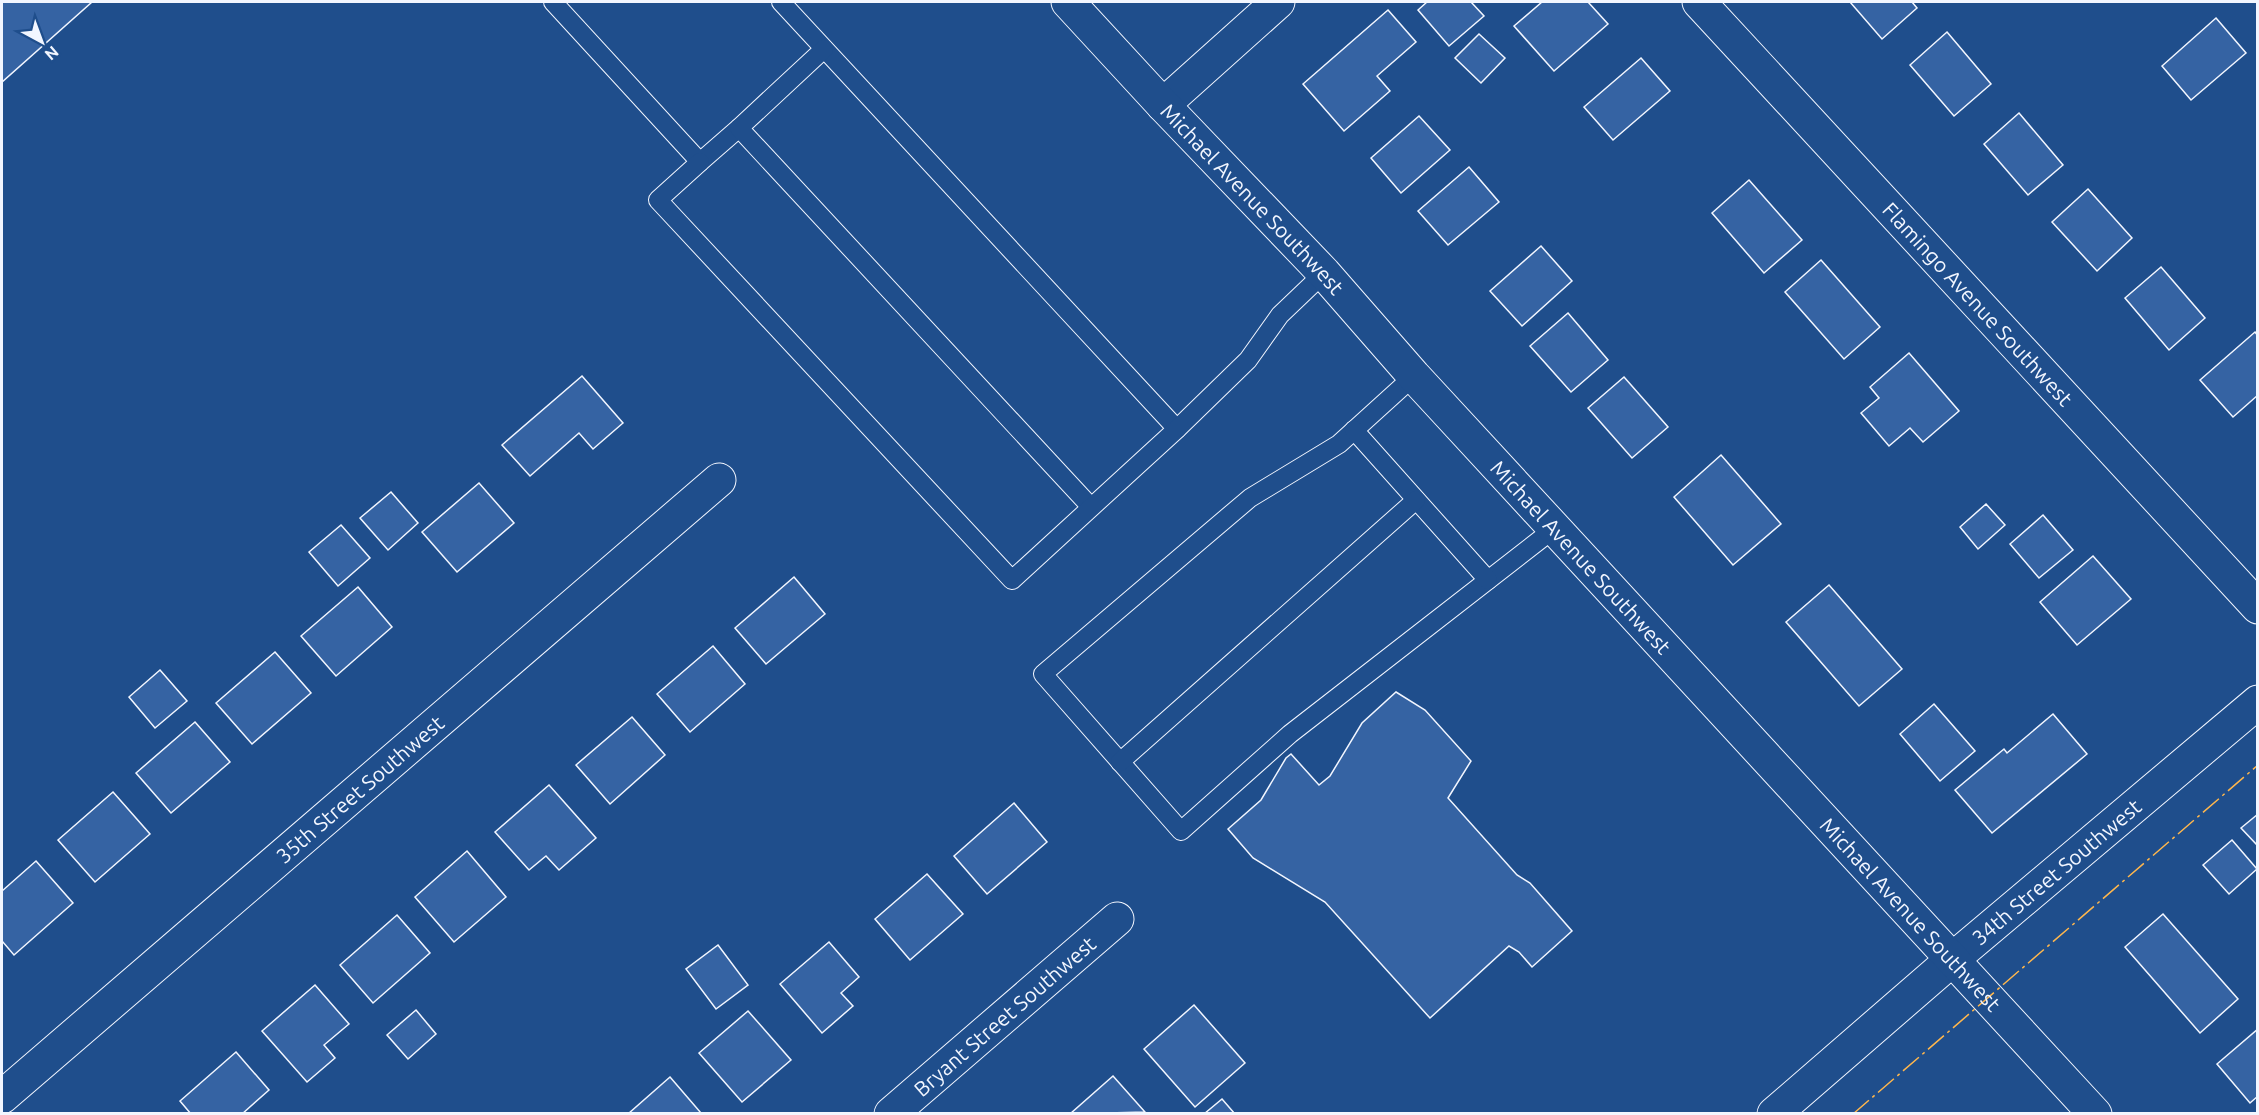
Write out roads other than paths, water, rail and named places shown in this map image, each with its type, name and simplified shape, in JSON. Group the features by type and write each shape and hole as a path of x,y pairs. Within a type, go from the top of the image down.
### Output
{"street":[{"name":"Michael Avenue Southwest","path":"1068,2 1324,273 1414,376 2095,1113"},
{"path":"1163,105 1278,2"},
{"name":"Flamingo Avenue Southwest","path":"1699,2 2258,607"},
{"name":"35th Street Southwest","path":"2,1097 719,480"},
{"name":"34th Street Southwest","path":"1774,1113 2258,702"},
{"name":"Bryant Street Southwest","path":"891,1113 1117,919"}],"lane":[{"path":"553,2 700,162"},
{"path":"781,2 1177,429"},
{"path":"824,49 658,200 1012,580 1177,429 1248,360 1280,315 1324,273"},
{"path":"739,128 1091,507"},
{"path":"1414,376 1340,444 1250,498 1043,674 1181,831 1290,734 1555,528"},
{"path":"1354,430 1488,580"},
{"path":"1120,762 1416,500"}]}
